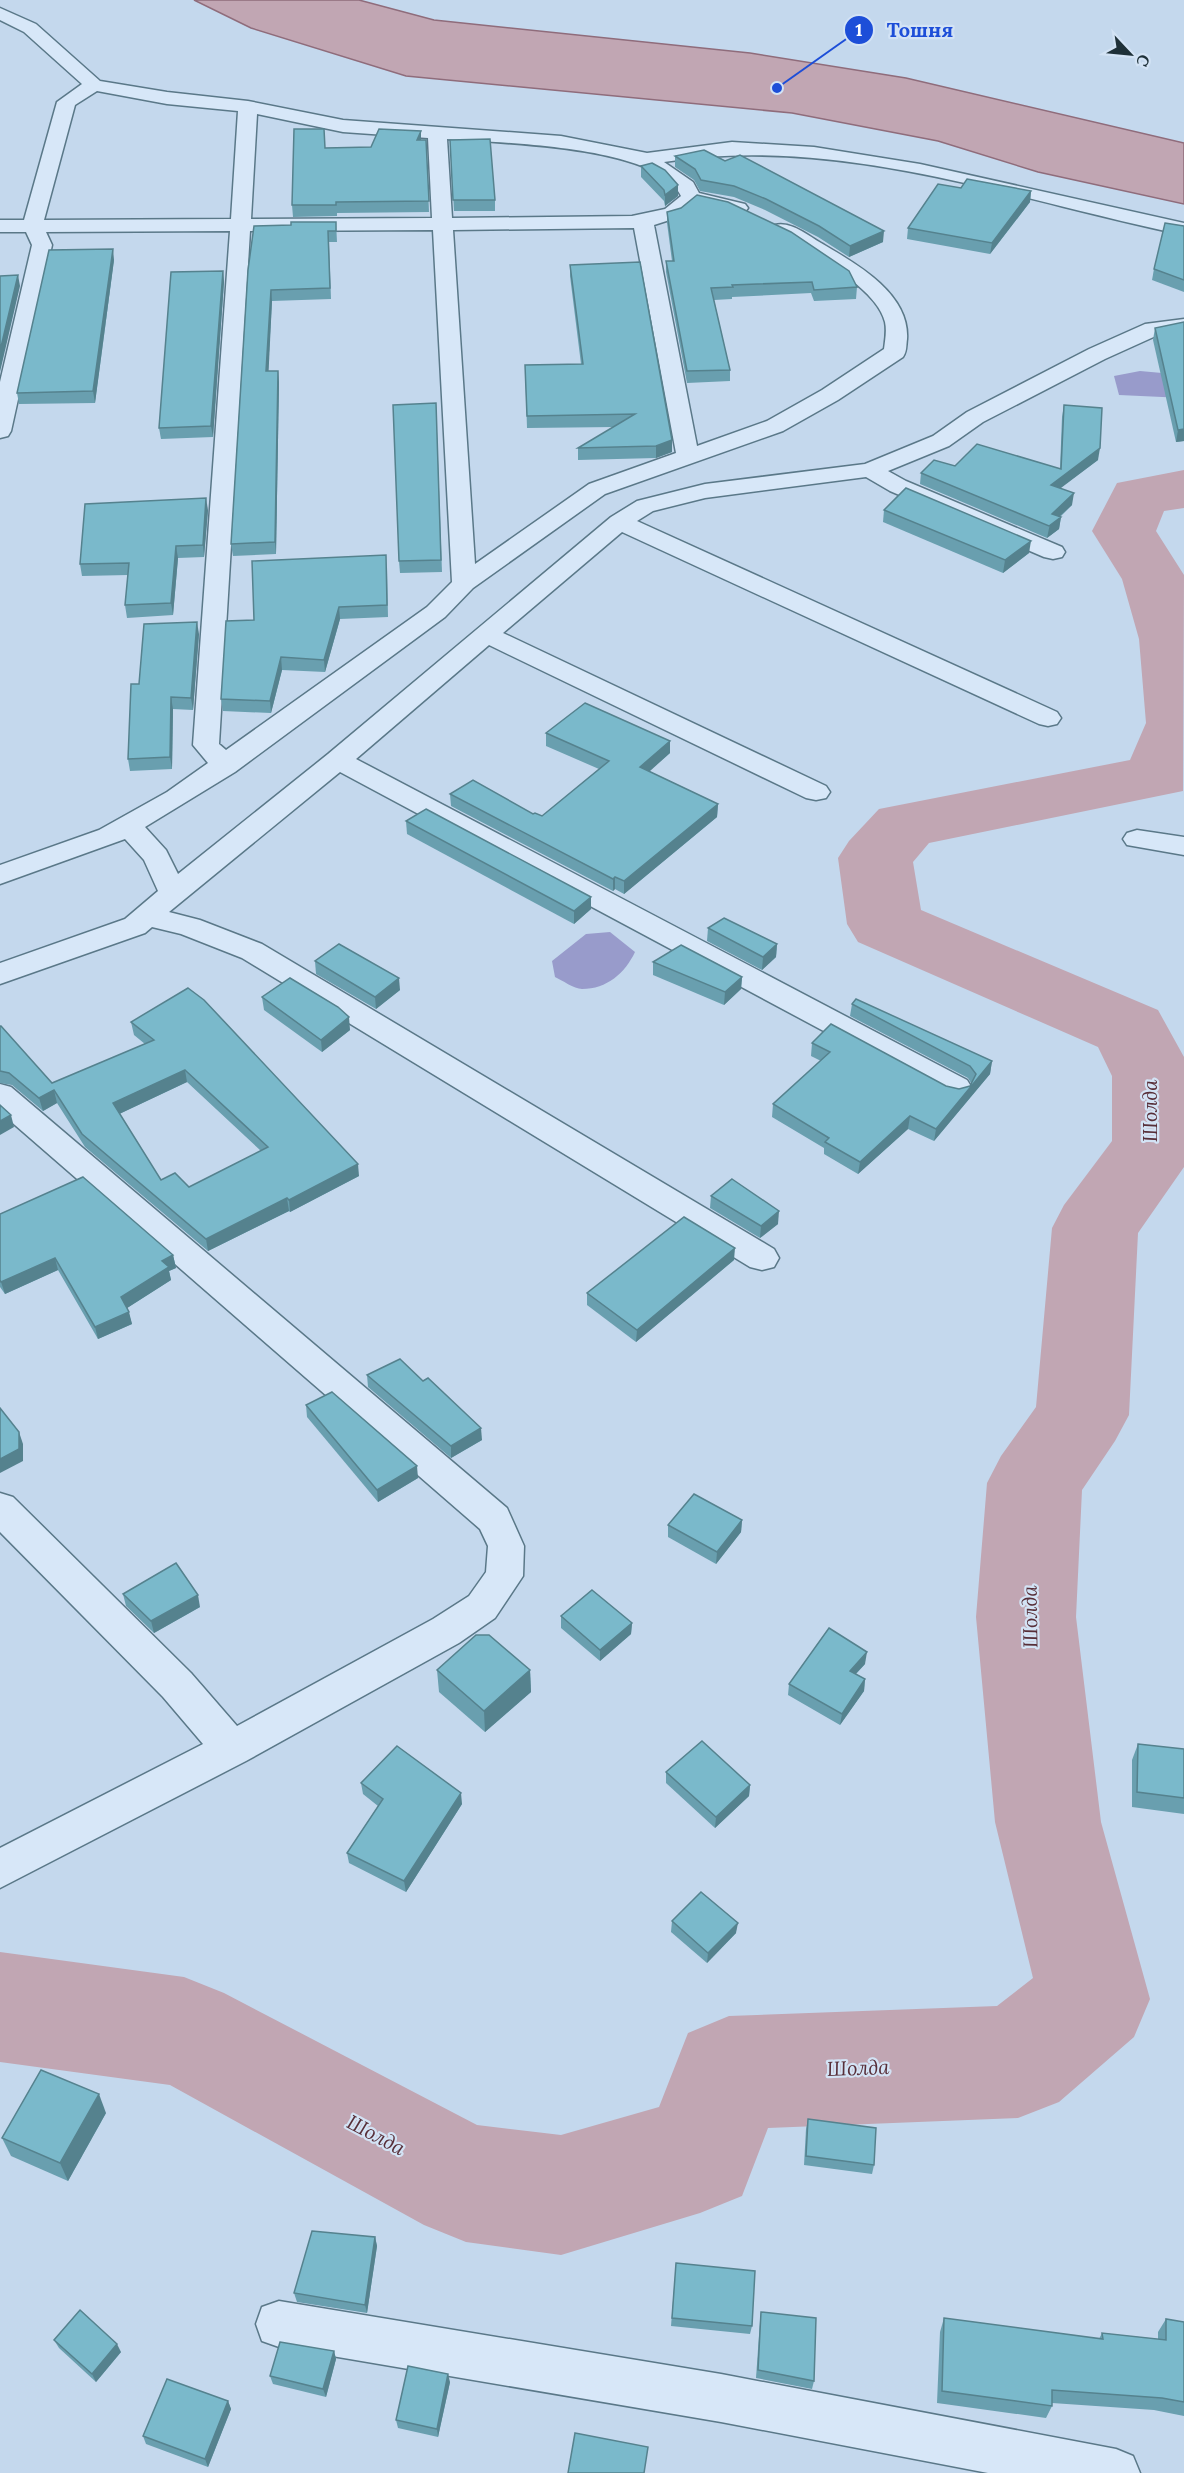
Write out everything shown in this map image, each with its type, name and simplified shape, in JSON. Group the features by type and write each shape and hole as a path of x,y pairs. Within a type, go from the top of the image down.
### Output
{"street":[{"path":"0,13 30,28 94,85 167,98 248,108 343,126 561,142 647,159 689,152 758,147 835,155 938,171 1184,229"},
{"path":"0,431 42,245 33,225 66,102 94,85"},
{"path":"225,766 206,745 248,108"},
{"path":"437,133 465,583"},
{"path":"647,159 686,186 691,197"},
{"path":"0,226 643,221 685,206 691,197"},
{"path":"0,875 109,836 177,798 225,766 436,612 465,583 597,489 775,426 830,395 895,352 895,320 879,294 837,262 735,207 691,197"},
{"path":"643,221 688,457"},
{"path":"0,974 135,926 338,760 619,522 645,506 705,491 870,470 941,441 975,417 1097,354 1153,329 1184,325"},
{"path":"870,470 898,486 1053,552"},
{"path":"619,522 1048,718"},
{"path":"487,634 816,792"},
{"path":"338,760 640,918 956,1088"},
{"path":"128,826 156,856 173,893"},
{"path":"1137,839 1184,846"},
{"path":"146,916 190,927 252,951 762,1258"},
{"path":"0,1095 495,1519 506,1545 504,1575 482,1607 446,1631 232,1749 0,1869"},
{"path":"0,1508 177,1685 232,1749"},
{"path":"279,2324 721,2398 1116,2473"}],"shaded area":[{"path":"194,0 359,0 434,20 750,53 906,78 1184,143 1184,204 1038,172 938,141 792,113 406,76 251,28"},
{"path":"1140,371 1184,375 1184,398 1119,395 1114,376"},
{"path":"610,932 635,952 626,967 614,978 599,986 579,989 555,977 552,961 586,934"}],"building":[{"path":"294,129 324,129 325,148 371,147 379,129 421,131 417,140 426,140 429,201 292,205"},
{"path":"490,139 495,200 453,200 450,140"},
{"path":"704,150 725,161 740,155 884,231 850,246 819,226 766,199 734,186 701,180 695,169 675,156"},
{"path":"652,163 665,170 678,185 665,195 664,190 641,166"},
{"path":"967,179 1031,191 992,243 908,228 938,184 961,188"},
{"path":"697,195 728,202 791,232 849,271 857,287 814,290 812,282 711,288 730,370 687,371 666,261 674,261 667,212 681,208"},
{"path":"291,222 336,222 336,231 328,231 330,288 271,290 266,371 278,371 275,542 231,544 248,270 254,226 291,225"},
{"path":"1165,223 1184,226 1184,280 1154,269"},
{"path":"113,249 93,391 17,393 49,250"},
{"path":"640,262 672,440 656,446 578,448 635,414 527,416 525,365 583,364 570,265"},
{"path":"223,271 211,426 159,428 171,272"},
{"path":"18,275 0,351 0,276"},
{"path":"1184,322 1184,429 1178,430 1155,328"},
{"path":"436,403 441,560 399,561 393,405"},
{"path":"1064,405 1102,408 1100,448 1051,485 1074,493 1052,514 1061,517 1049,526 921,473 934,460 955,466 977,444 1061,469"},
{"path":"906,488 1031,541 1005,560 884,510"},
{"path":"206,498 203,545 176,546 171,603 125,605 129,563 80,564 85,504"},
{"path":"386,555 387,605 339,607 324,660 281,657 270,701 221,699 226,621 254,620 252,561"},
{"path":"197,622 191,698 171,697 170,757 128,759 131,684 139,684 144,624"},
{"path":"585,703 670,741 640,767 718,804 624,881 615,877 613,879 450,794 473,780 533,814 542,816 609,761 546,733"},
{"path":"426,809 591,897 574,911 406,821"},
{"path":"724,918 777,944 763,957 708,928"},
{"path":"339,944 399,978 375,997 315,961"},
{"path":"681,945 742,977 725,992 653,962"},
{"path":"290,978 338,1007 349,1017 321,1040 262,997"},
{"path":"188,988 204,1000 358,1164 206,1239 82,1134 54,1090 39,1098 9,1073 0,1071 0,1026 52,1083 154,1040 131,1022","holes":["185,1070 268,1147 189,1187 175,1173 161,1180 113,1103"]},
{"path":"856,999 992,1061 936,1129 910,1116 860,1162 825,1142 829,1138 773,1104 830,1052 812,1043 831,1024 946,1086 959,1089 970,1086 976,1074 970,1066 852,1004"},
{"path":"0,1105 11,1115 0,1121"},
{"path":"83,1177 173,1255 162,1261 169,1267 121,1297 129,1312 95,1327 55,1258 1,1282 0,1280 0,1214"},
{"path":"732,1179 779,1211 761,1226 711,1196"},
{"path":"684,1217 735,1248 637,1330 587,1293"},
{"path":"400,1359 423,1381 428,1378 481,1428 451,1446 367,1375"},
{"path":"332,1392 417,1466 377,1490 306,1405"},
{"path":"0,1408 19,1432 19,1449 0,1459"},
{"path":"694,1494 742,1520 717,1552 668,1525"},
{"path":"176,1563 198,1595 151,1621 123,1594"},
{"path":"592,1590 632,1623 600,1650 561,1616"},
{"path":"829,1628 867,1652 850,1671 865,1679 842,1714 789,1684"},
{"path":"476,1635 489,1635 530,1670 484,1711 437,1670"},
{"path":"702,1741 750,1785 716,1817 666,1772"},
{"path":"1138,1744 1184,1749 1184,1798 1137,1792"},
{"path":"397,1746 461,1793 404,1881 347,1853 383,1799 361,1783"},
{"path":"701,1892 738,1923 708,1953 672,1921"},
{"path":"41,2070 99,2094 60,2163 2,2138"},
{"path":"808,2119 876,2128 874,2165 806,2156"},
{"path":"312,2231 375,2237 365,2305 294,2293"},
{"path":"676,2263 755,2271 752,2326 672,2318"},
{"path":"80,2310 117,2344 92,2374 54,2340"},
{"path":"761,2312 816,2318 814,2381 758,2370"},
{"path":"944,2318 1103,2339 1102,2333 1166,2340 1166,2319 1184,2322 1184,2402 1162,2398 1052,2390 1052,2406 942,2391"},
{"path":"280,2342 334,2351 323,2389 270,2376"},
{"path":"408,2366 448,2374 437,2429 396,2420"},
{"path":"167,2379 228,2401 205,2459 143,2436"},
{"path":"575,2433 648,2447 644,2473 568,2473"}],"waterway":[{"name":"Шолда","path":"0,2007 184,2032 466,2183 561,2195 700,2154 729,2073 1018,2062 1094,1999 1048,1822 1026,1617 1035,1483 1082,1415 1095,1228 1154,1146 1153,1076 1130,1029 885,924 875,858 905,825 1158,776 1181,723 1172,639 1154,579 1124,531 1139,496 1184,489"}],"place":[{"name":"Тошня","path":"777,88"}]}
